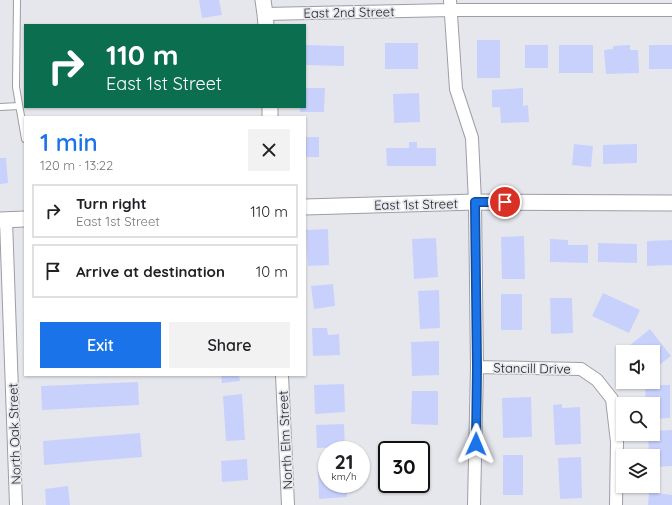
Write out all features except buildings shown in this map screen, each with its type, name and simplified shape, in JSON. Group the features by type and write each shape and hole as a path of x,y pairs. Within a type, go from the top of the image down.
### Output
{"street":[{"name":"East 2nd Street","path":"265,13 450,5 613,5 672,10"},
{"path":"450,5 456,90 472,138 475,202 477,367 474,505"},
{"name":"East 1st Street","path":"306,207 475,202 672,204"},
{"path":"3,220 24,219"},
{"name":"North Oak Street","path":"3,220 16,505"},
{"name":"Stancill Drive","path":"477,367 581,369 597,380 612,399 617,442 616,505"},
{"name":"North Elm Street","path":"282,376 288,505"}],"lane":[{"path":"17,0 16,87 24,134"},
{"path":"0,107 19,106"}],"route":[{"path":"476,444 477,367 475,202 505,202"}]}
